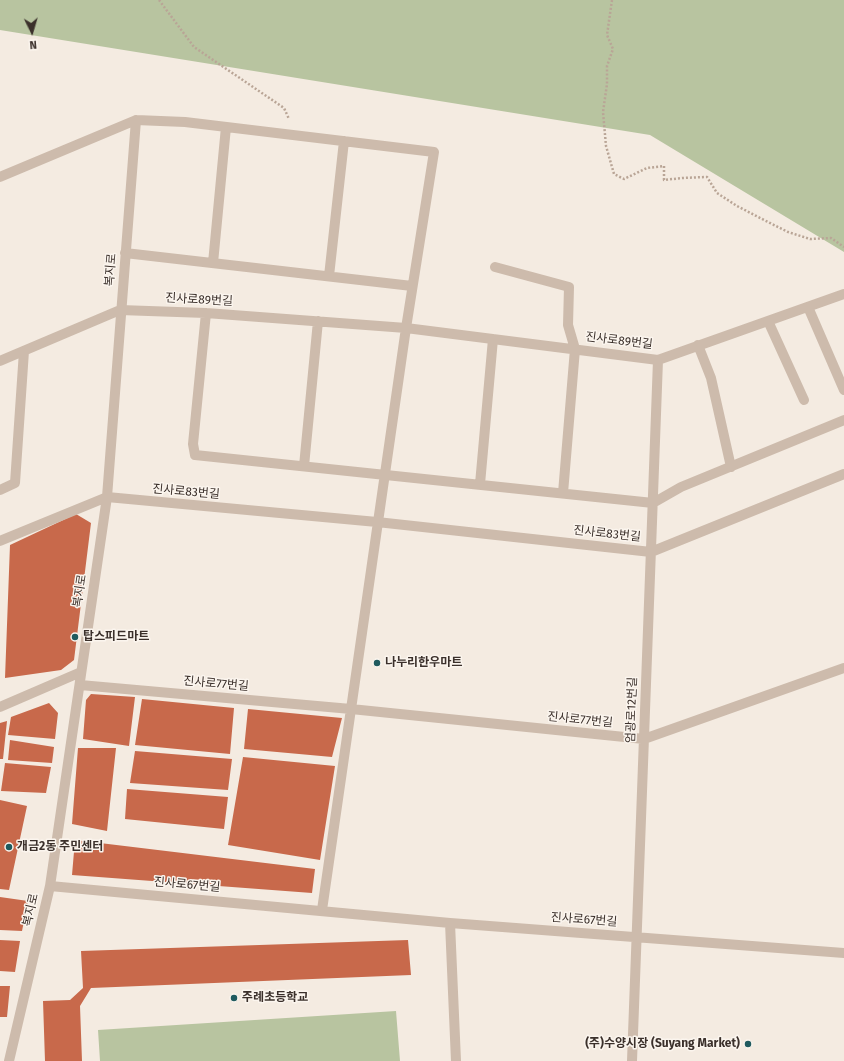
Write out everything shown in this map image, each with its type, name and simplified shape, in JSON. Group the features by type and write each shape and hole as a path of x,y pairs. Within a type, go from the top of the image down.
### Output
{"street":[{"path":"0,177 136,120 185,122 434,152 384,474 322,910"},
{"name":"복지로","path":"9,1061 50,886 107,498 120,310 136,120"},
{"path":"214,263 226,127"},
{"path":"329,276 344,141"},
{"path":"125,253 412,286"},
{"path":"495,267 569,287 568,325 575,349 563,493"},
{"name":"진사로89번길","path":"0,361 120,310 206,313 406,328 658,360 844,294"},
{"path":"808,307 844,390"},
{"path":"206,313 193,444 195,455 653,503 681,488 844,420"},
{"path":"304,466 318,321"},
{"path":"768,321 804,400"},
{"path":"480,484 493,338"},
{"path":"698,345 711,378 731,467"},
{"path":"0,490 15,484 24,351"},
{"name":"엄광로12번길","path":"632,1061 658,360"},
{"name":"진사로83번길","path":"0,541 107,498 377,522 651,552 844,474"},
{"name":"진사로77번길","path":"80,685 350,709 644,739 844,668"},
{"path":"0,707 81,672"},
{"name":"진사로67번길","path":"50,886 450,923 844,953"},
{"path":"450,923 456,1061"}],"path":[{"path":"159,0 194,47 284,108 296,135"},
{"path":"612,0 607,35 613,49 607,66 607,84 603,112 606,146 614,174 624,179 647,168 664,166 664,180 707,177 718,193 737,206 768,222 788,232 810,238 830,238 844,247"}],"green space":[{"path":"0,0 844,0 844,252 650,135 0,30"},
{"path":"396,1011 400,1061 100,1061 98,1030"}],"building":[{"path":"76,514 91,523 74,660 61,670 5,678 10,545"},
{"path":"91,694 135,697 129,746 83,739 86,700"},
{"path":"142,699 234,708 230,754 135,745"},
{"path":"49,703 58,713 55,739 8,735 11,717"},
{"path":"248,709 342,718 332,757 244,749"},
{"path":"7,721 3,759 0,759 0,723"},
{"path":"10,740 54,747 52,763 8,760"},
{"path":"78,748 116,748 107,831 72,824"},
{"path":"135,751 232,759 228,790 130,783"},
{"path":"243,757 335,766 320,860 228,845"},
{"path":"5,763 51,767 46,793 1,791"},
{"path":"127,789 228,797 224,829 125,819"},
{"name":"개금2동 주민센터","path":"0,800 27,806 9,890 0,889"},
{"path":"75,840 315,869 312,893 72,875"},
{"path":"0,897 28,901 22,931 0,930"},
{"path":"0,940 20,941 15,972 0,971"},
{"path":"408,940 411,975 91,988 80,1006 82,1061 45,1061 43,1001 70,1000 83,988 81,951"},
{"path":"0,986 10,986 7,1017 0,1017"}],"place":[{"name":"탑스피드마트","path":"75,637"},
{"name":"나누리한우마트","path":"377,663"},
{"name":"개금2동 주민센터","path":"9,847"},
{"name":"주례초등학교","path":"234,998"},
{"name":"(주)수양시장 (Suyang Market)","path":"748,1044"}]}
